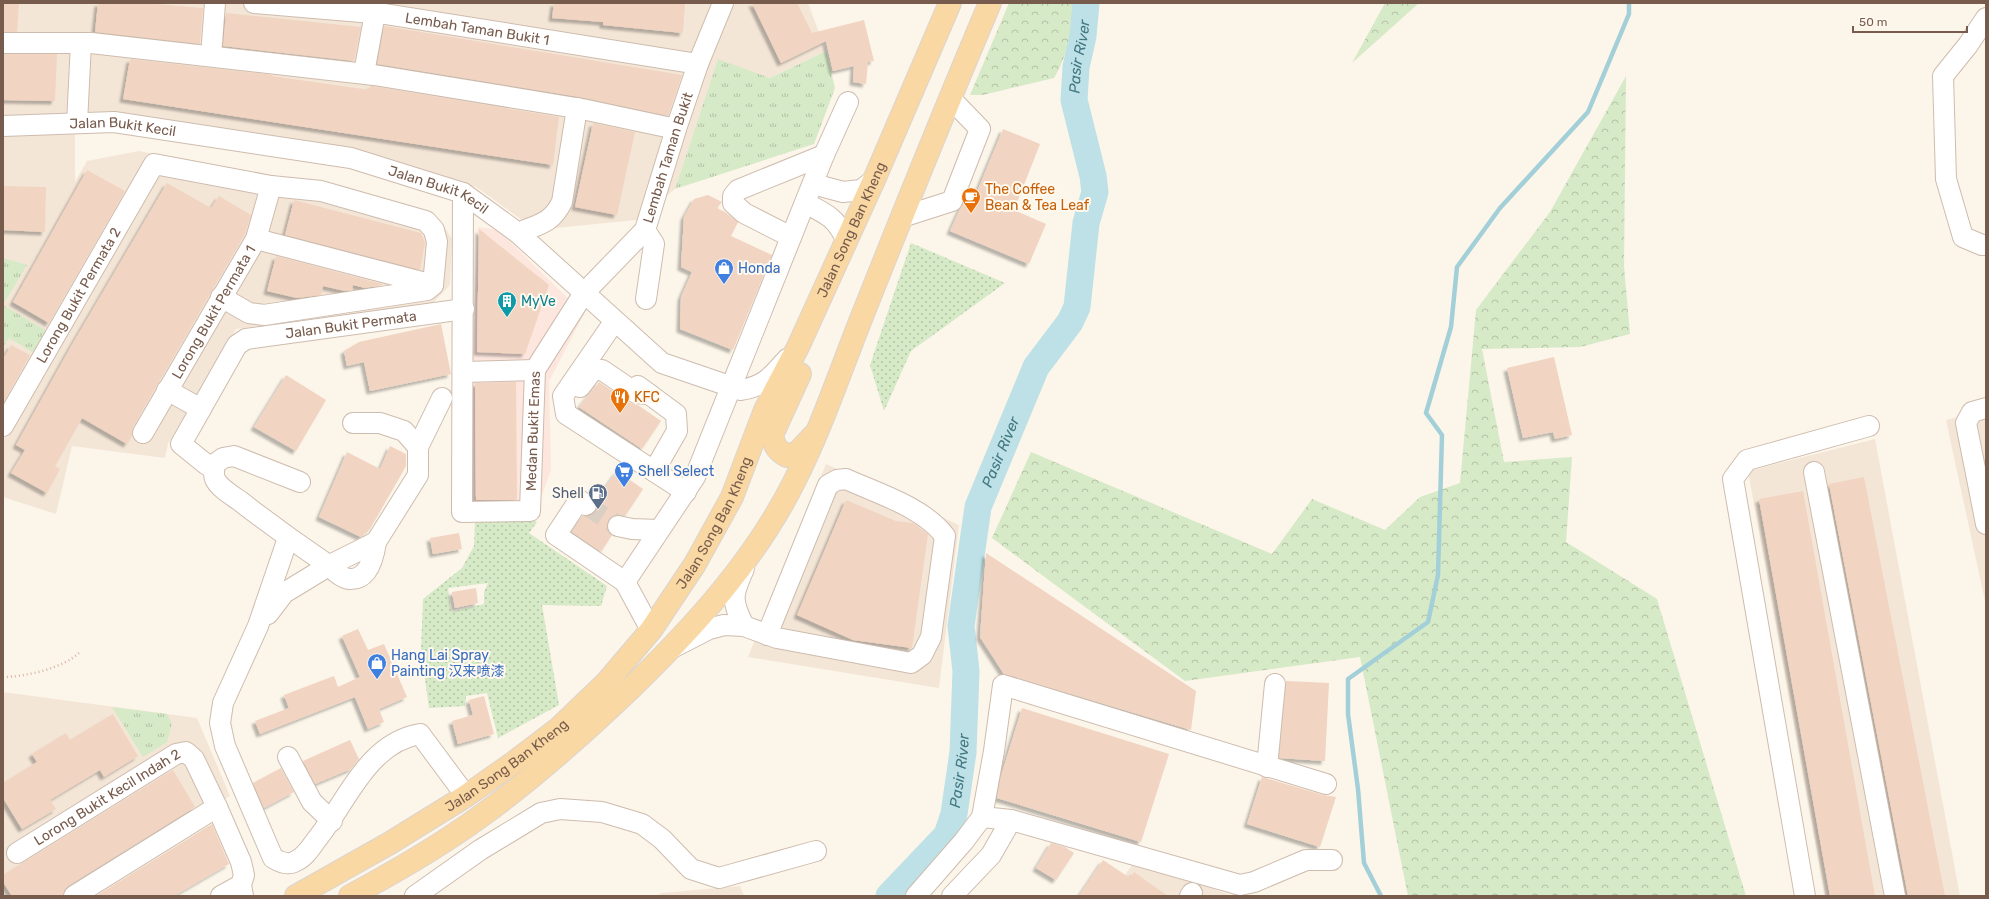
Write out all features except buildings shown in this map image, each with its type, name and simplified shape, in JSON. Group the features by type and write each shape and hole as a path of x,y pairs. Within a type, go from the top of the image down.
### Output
{"main road":[{"name":"Jalan Song Ban Kheng","path":"296,896 390,843 466,796 559,728 606,683 651,630 695,564 732,497 765,410 798,347 874,180 950,3"},
{"name":"Jalan Song Ban Kheng","path":"350,896 395,872 482,816 582,735 672,648 702,615 751,552 794,483 990,3"},
{"path":"816,432 798,452 787,456 780,452 774,444 772,435 856,248 860,231 857,217"}],"street":[{"path":"211,56 215,3"},
{"name":"Lembah Taman Bukit 1","path":"254,3 375,13 698,64"},
{"name":"Lembah Taman Bukit","path":"584,293 645,230 698,64 723,3"},
{"path":"364,73 375,13"},
{"path":"1986,18 1968,45 1943,76 1946,178 1963,237 1982,245 1986,245"},
{"path":"3,43 81,43 364,73 577,108 676,129"},
{"path":"77,123 81,43"},
{"path":"902,217 952,201 980,129 950,98"},
{"path":"625,582 695,478 824,155 848,102"},
{"path":"518,233 546,222 555,215 562,202 577,108"},
{"name":"Jalan Bukit Kecil","path":"3,126 114,122 351,158 463,193 518,233 614,322 662,363 741,390 754,388 766,382 798,347"},
{"path":"791,237 744,213 733,203 733,196 738,190 824,155"},
{"name":"Lorong Bukit Permata 2","path":"3,426 154,164 271,186"},
{"path":"813,184 843,192 862,190 874,180"},
{"path":"221,297 249,313 264,315 418,293 427,290 433,285 437,242 434,230 426,221 321,191 271,186"},
{"name":"Lorong Bukit Permata 1","path":"143,433 256,239 271,186"},
{"path":"463,193 464,372 535,370"},
{"path":"805,203 827,214 841,226 846,240"},
{"path":"645,230 654,244 646,299"},
{"path":"256,239 433,285"},
{"name":"Medan Bukit Emas","path":"464,372 462,512 530,511 535,370 584,293"},
{"name":"Jalan Bukit Permata","path":"215,464 207,465 180,444 237,345 246,339 464,309"},
{"path":"614,322 563,396 566,414 686,492"},
{"path":"592,353 676,414 677,431 654,471"},
{"path":"649,394 636,393 602,370 593,370 572,396 572,404 575,409 611,434 654,471"},
{"path":"168,390 200,409"},
{"path":"300,482 234,456 223,458 215,464 215,480 231,495 288,538 330,565 344,578 352,580 365,573 374,558 376,542 418,475 418,447 442,398"},
{"path":"1986,408 1972,412 1966,423 1986,524"},
{"path":"353,423 380,422 404,431 418,447"},
{"path":"1805,896 1733,479 1747,460 1869,426"},
{"path":"1814,472 1895,896"},
{"path":"672,648 709,629 724,625 744,626 777,638 911,663 922,655 931,637 945,536 937,526 922,514 846,479 837,480 828,485 767,634"},
{"path":"586,505 579,500 556,535 625,582 651,630"},
{"path":"618,526 632,529 659,530"},
{"path":"288,538 258,626 223,703 220,723 225,746 273,858 284,864 295,862 306,853 332,821 356,780 369,765 391,745 409,736 420,734 466,796"},
{"path":"744,626 735,609 734,591 751,552"},
{"path":"258,626 284,593 330,565"},
{"path":"1268,767 1275,684"},
{"path":"916,896 982,817 994,751 1003,685 1326,784"},
{"name":"Lorong Bukit Kecil Indah 2","path":"17,853 176,754 186,752 194,759 241,862 244,874 242,890"},
{"path":"288,757 312,802 332,821"},
{"path":"74,896 217,807"},
{"path":"415,896 480,850 541,813 560,809 602,812 642,824 662,839 691,869 719,878 816,851"},
{"path":"982,817 1011,820 1240,885 1254,882 1306,860 1332,860"},
{"path":"952,896 991,855 1011,820"},
{"path":"222,896 242,890"}],"path":[{"path":"3,677 17,677 71,661 79,653"}],"shaded area":[{"path":"3,3 808,3 826,51 770,78 718,60 675,189 636,220 536,230 476,187 351,157 75,120 75,182 87,161 139,151 342,192 439,219 452,239 450,285 433,303 236,329 168,444 165,458 72,446 56,514 3,497"},
{"path":"478,227 498,230 584,314 549,381 551,470 533,519 464,522"},
{"path":"1986,410 1986,606 1946,420"},
{"path":"1875,439 1960,896 1825,896 1748,471"},
{"path":"826,464 959,525 939,688 748,657"},
{"path":"3,692 197,718 230,796 59,896 3,896"},
{"path":"1135,861 1233,896 1110,896"},
{"path":"740,886 744,896 656,896 662,893"}],"green space":[{"path":"1009,3 1076,3 1071,32 1063,60 1054,78 983,95 970,95"},
{"path":"1385,3 1419,3 1352,63"},
{"path":"826,51 835,88 814,144 675,189 718,59 770,78"},
{"path":"1626,76 1624,266 1630,334 1580,347 1482,349 1504,462 1572,457 1566,542 1657,599 1746,896 1408,896 1360,657 1185,681 992,538 1031,452 1272,554 1312,499 1385,530 1420,497 1460,483 1476,310 1550,212"},
{"path":"911,243 1005,283 911,351 884,411 870,365"},
{"path":"3,258 27,265 3,305"},
{"path":"3,305 52,334 39,356 9,338 3,347"},
{"path":"533,519 537,522 529,533 607,586 601,606 542,605 559,705 498,738 487,693 466,696 465,706 429,708 421,650 423,599 462,568 474,546 475,522","holes":["488,583 484,592 484,604 451,612 448,588"]},
{"path":"112,707 167,714 172,724 167,742 143,757"}],"waterway":[{"name":"Pasir River","path":"889,896 947,835 954,814 963,752 966,671 961,626 978,507 1036,367 1070,322 1077,307 1086,223 1095,192 1093,176 1074,100 1076,67 1083,36 1086,3"},
{"path":"1381,896 1364,863 1358,789 1348,714 1348,679 1428,622 1438,575 1442,435 1426,413 1451,327 1457,267 1500,208 1588,112 1629,14 1629,3"}],"tunnel":[{"path":"586,505 618,526"}],"place":[{"name":"The Coffee Bean & Tea Leaf","path":"971,214"},
{"name":"Honda","path":"724,285"},
{"name":"MyVe","path":"507,318"},
{"name":"KFC","path":"620,414"},
{"name":"Shell Select","path":"624,488"},
{"name":"Shell","path":"598,510"},
{"name":"Hang Lai Spray Painting 汉来喷漆","path":"377,680"}]}
